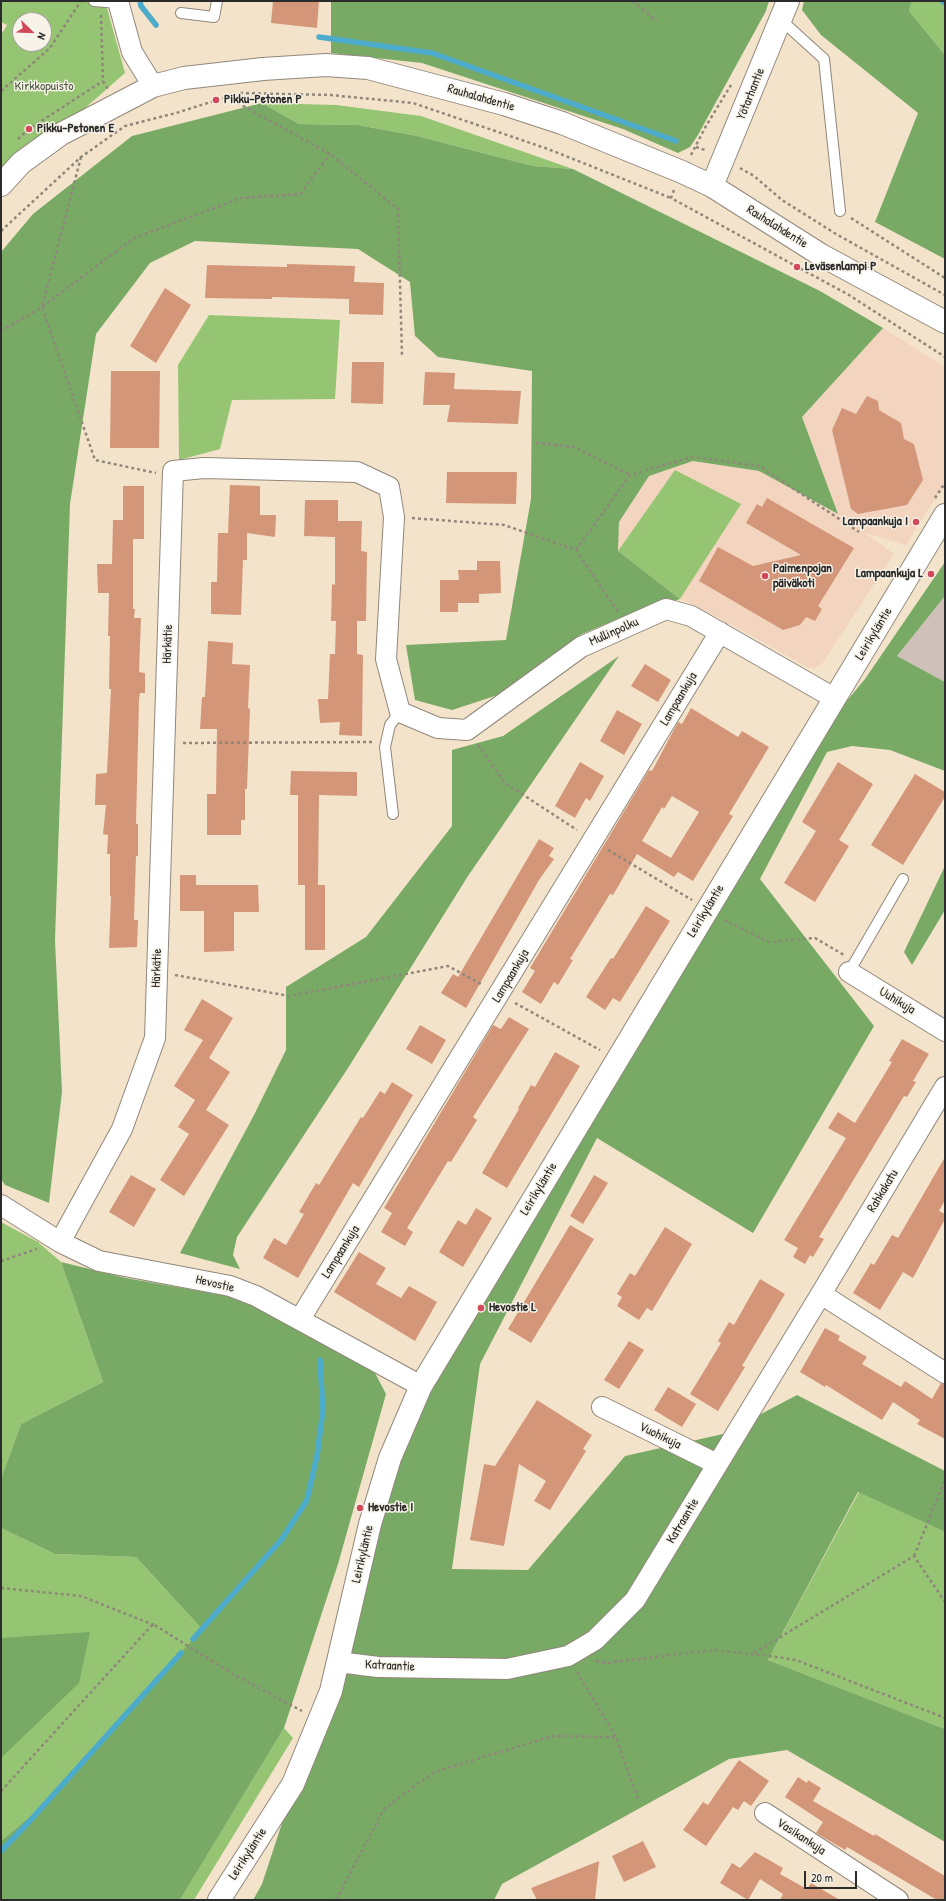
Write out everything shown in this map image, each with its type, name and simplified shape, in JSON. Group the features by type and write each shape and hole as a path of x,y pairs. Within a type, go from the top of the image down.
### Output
{"street":[{"path":"108,2 132,52 153,86"},
{"name":"Yötarhantie","path":"712,186 785,11"},
{"name":"Rauhalahdentie","path":"1,185 21,163 61,134 153,86 184,78 263,69 326,65 368,68 411,78 504,104 562,123 682,172 712,186 821,254 945,322"},
{"name":"Härkätie","path":"60,1242 122,1129 155,1038 173,471 204,468 357,472 388,487 394,517 386,658 400,712"},
{"name":"Leirikyläntie","path":"218,1900 292,1784 331,1691 370,1524 390,1458 421,1386 701,907 834,698 945,515"},
{"name":"Mullinpolku","path":"467,730 581,647 666,609 691,616 834,698"},
{"name":"Lampaankuja","path":"300,1319 720,632"},
{"path":"400,712 438,728 467,730"},
{"name":"Uuhikuja","path":"852,967 945,1030"},
{"name":"Rahkakatu","path":"821,1294 945,1087"},
{"name":"Hevostie","path":"1,1205 60,1242 99,1260 230,1286 256,1296 421,1386"},
{"path":"821,1294 945,1373"},
{"name":"Katraantie","path":"338,1662 378,1667 507,1669 568,1656 595,1640 635,1600 821,1294"},
{"name":"Vuohikuja","path":"602,1407 717,1464"},
{"name":"Vasikankuja","path":"764,1814 898,1900"}],"lane":[{"path":"181,13 214,17 217,1"},
{"path":"785,11 824,59 840,211"},
{"path":"393,814 386,742 390,725 400,712"},
{"path":"852,967 903,879"}],"path":[{"path":"1,91 50,48 81,1"},
{"path":"633,1 657,21"},
{"path":"108,2 103,81 117,104 125,126"},
{"path":"1,231 81,157 125,126 176,113 238,93 330,95 413,103 548,148 671,198"},
{"path":"227,96 330,154 398,209 402,356"},
{"path":"696,147 724,158 754,176 782,200 836,234 885,259 945,295"},
{"path":"1,330 42,307 134,238 241,198 300,194 330,154"},
{"path":"81,157 42,307 95,460 155,472 158,475"},
{"path":"840,211 945,278"},
{"path":"536,443 574,447 630,475"},
{"path":"576,550 630,475 692,457 759,466 859,532"},
{"path":"394,517 504,525 576,550 627,626"},
{"path":"467,730 505,783 701,907 769,942 815,938 852,967"},
{"path":"164,743 386,742"},
{"path":"157,972 289,996 448,966 600,1051"},
{"path":"1,1261 60,1242"},
{"path":"754,1653 914,1556 945,1480"},
{"path":"914,1556 945,1602"},
{"path":"1,1588 81,1596 153,1624 231,1673 309,1714"},
{"path":"1,1791 153,1624"},
{"path":"568,1656 606,1663 712,1650 754,1653 796,1660 945,1718"},
{"path":"568,1656 616,1737 639,1802"},
{"path":"336,1900 384,1809 434,1772 553,1736 616,1737"}],"shaded area":[{"name":"Paimenpojan päiväkoti","path":"883,328 945,367 945,482 906,545 865,533 894,554 821,665 815,668 809,668 720,618 680,599 618,551 619,522 649,476 693,461 759,471 838,514 802,417"},
{"path":"945,596 945,682 897,656"}],"green space":[{"name":"Kirkkopuisto","path":"1,1 105,1 125,73 1,182 1,35 7,25 1,22"},
{"path":"331,1 769,1 766,11 698,135 690,147 678,153 623,129 422,63 331,53"},
{"path":"804,1 912,1 909,11 945,55 945,259 875,222 918,113 821,35 802,10"},
{"path":"912,1 945,1 945,55 909,11"},
{"path":"262,103 336,105 421,116 573,169 533,166 417,136 358,125 299,124"},
{"path":"262,103 299,124 358,125 417,136 533,166 573,169 820,291 883,328 802,417 838,514 759,471 693,461 649,476 619,522 618,551 680,599 620,618 582,634 501,694 452,710 415,700 406,645 506,640 531,499 532,371 438,357 415,336 410,282 358,249 195,241 150,263 96,334 70,504 55,940 62,1092 49,1203 5,1185 1,1179 1,252 33,214 132,136"},
{"path":"209,315 340,320 335,399 232,400 220,449 179,460 178,365"},
{"path":"675,470 741,504 680,599 618,551"},
{"path":"945,562 945,596 897,656 945,682 945,771 890,750 852,746 827,752 760,879 874,1026 753,1233 597,1138 480,1364 452,1569 528,1570 625,1456 723,1434 797,1395 945,1471 945,1532 858,1492 768,1660 945,1729 945,1842 787,1750 729,1759 502,1884 494,1900 253,1900 262,1884 425,1389 840,709 865,679"},
{"path":"619,656 468,876 348,1068 237,1237 233,1255 240,1269 180,1253 254,1115 286,1050 286,987 366,937 452,826 452,750 503,736"},
{"path":"945,866 945,910 912,965 904,952"},
{"path":"1,1222 38,1242 61,1262 103,1382 21,1424 1,1479"},
{"path":"61,1262 126,1278 239,1298 375,1373 386,1394 338,1564 284,1728 180,1900 1,1900 1,1841 33,1814 202,1629 136,1557 55,1554 1,1528 1,1479 21,1424 103,1382"},
{"path":"859,1492 945,1532 945,1729 768,1660"},
{"path":"1,1528 55,1554 136,1557 202,1629 33,1814 1,1841"},
{"path":"90,1632 79,1683 1,1758 1,1638"},
{"path":"284,1728 293,1738 194,1900 180,1900"}],"building":[{"path":"273,1 319,1 317,28 271,23"},
{"path":"287,264 355,266 354,282 384,283 383,315 349,314 349,299 272,297 272,299 205,298 207,265 287,267"},
{"path":"165,288 191,305 156,363 130,346"},
{"path":"352,362 384,362 383,404 351,403"},
{"path":"111,371 160,371 159,448 110,448"},
{"path":"425,372 455,373 454,389 521,391 518,424 447,422 450,405 423,405"},
{"path":"867,396 878,401 879,410 901,423 904,439 914,444 923,480 907,505 858,514 851,509 832,430 842,408 856,414"},
{"path":"447,472 517,472 516,504 446,503"},
{"path":"230,485 260,486 260,515 276,515 275,537 247,533 247,560 243,560 241,615 211,614 211,582 217,582 218,533 228,533"},
{"path":"123,486 144,486 144,539 133,539 133,609 135,609 134,618 141,618 139,672 145,673 145,693 140,693 139,699 136,824 138,824 138,856 136,856 134,920 138,920 137,947 109,948 111,896 110,854 107,854 108,835 103,834 106,805 95,805 96,774 107,773 111,689 109,689 109,593 98,593 97,564 112,564 113,520 123,520"},
{"path":"767,498 854,548 818,606 822,609 815,621 806,617 800,625 783,630 699,581 718,547 753,566 801,555 746,523 757,504 762,507"},
{"path":"305,500 338,500 338,521 362,521 361,551 367,552 366,621 357,621 357,654 363,655 362,736 339,735 340,722 320,723 318,699 328,699 330,654 335,654 336,621 331,621 332,584 335,585 335,537 304,536"},
{"path":"477,561 500,561 501,593 479,594 479,603 458,603 458,612 440,612 440,580 459,580 458,570 477,570"},
{"path":"208,641 233,643 232,664 250,665 247,789 245,789 245,820 241,820 241,835 207,835 207,794 216,794 217,729 200,729 202,697 205,697"},
{"path":"645,664 671,680 658,702 631,686"},
{"path":"691,708 738,737 742,731 769,747 729,814 733,816 693,881 678,872 674,877 637,854 613,895 610,894 570,959 573,960 558,985 554,982 541,1004 522,992 535,971 530,968 649,770 652,771 678,722 682,724","holes":["672,796 699,812 671,858 642,841 662,807 664,809"]},
{"path":"617,710 642,724 624,755 600,741"},
{"path":"580,762 604,776 590,801 586,798 575,818 555,806"},
{"path":"838,762 873,784 839,840 849,846 815,902 784,883 816,831 802,822"},
{"path":"291,771 357,772 357,796 319,795 318,885 325,885 325,950 305,950 305,885 298,885 298,795 290,795"},
{"path":"915,774 945,792 945,797 903,865 871,845"},
{"path":"539,839 554,848 549,856 554,859 539,880 466,1008 441,993 453,974 458,977"},
{"path":"180,875 196,875 196,885 258,885 259,912 234,912 234,951 204,952 204,911 180,911"},
{"path":"646,906 670,921 620,1002 613,998 605,1010 586,997 611,958 613,959"},
{"path":"202,999 233,1018 209,1058 230,1072 206,1110 229,1125 184,1196 160,1180 189,1134 178,1127 195,1100 174,1086 203,1040 184,1030"},
{"path":"509,1017 529,1029 473,1117 477,1120 451,1162 448,1161 407,1228 413,1232 405,1246 381,1232 392,1213 384,1208 493,1025 501,1029"},
{"path":"420,1025 446,1040 432,1064 406,1049"},
{"path":"902,1039 929,1054 913,1081 916,1082 907,1097 904,1096 819,1237 824,1239 813,1257 810,1255 805,1264 793,1257 798,1248 784,1240 846,1138 828,1128 838,1112 855,1123 892,1062 889,1061"},
{"path":"555,1052 580,1066 507,1188 482,1173 531,1085 535,1087"},
{"path":"392,1082 413,1095 359,1187 353,1183 298,1278 263,1258 274,1238 286,1245 304,1214 299,1212 316,1183 319,1185 361,1117 363,1118 380,1091 385,1094"},
{"path":"945,1157 945,1200 939,1211 945,1214 945,1219 913,1278 903,1272 880,1310 853,1293 871,1263 874,1265 892,1235 898,1238"},
{"path":"131,1175 156,1189 134,1227 109,1212"},
{"path":"594,1175 608,1183 583,1224 570,1216"},
{"path":"476,1208 492,1218 463,1267 439,1252 458,1220 466,1225"},
{"path":"570,1225 594,1239 531,1343 508,1329"},
{"path":"665,1227 692,1244 652,1311 647,1308 639,1320 617,1306 622,1297 617,1294 630,1273 635,1276"},
{"path":"359,1252 386,1268 376,1284 401,1298 409,1286 437,1302 415,1341 334,1292"},
{"path":"760,1279 785,1294 742,1366 745,1367 718,1411 690,1394 721,1343 718,1341 729,1322 734,1325"},
{"path":"825,1328 840,1336 838,1340 867,1357 862,1364 901,1387 905,1381 932,1399 941,1383 945,1384 945,1439 917,1424 920,1420 893,1402 882,1420 826,1385 825,1387 800,1372"},
{"path":"629,1341 644,1350 619,1389 604,1380"},
{"path":"668,1387 696,1404 682,1427 654,1410"},
{"path":"537,1400 592,1435 583,1449 586,1451 550,1510 534,1501 546,1481 519,1464 504,1546 470,1540 484,1464 495,1466"},
{"path":"739,1760 769,1781 751,1806 744,1801 738,1810 733,1807 706,1846 683,1830 703,1802 708,1805"},
{"path":"798,1777 807,1783 808,1780 821,1788 813,1801 874,1836 875,1834 945,1876 945,1900 937,1900 847,1847 845,1850 816,1833 823,1822 785,1797"},
{"path":"643,1841 656,1867 624,1882 612,1856"},
{"path":"755,1852 783,1868 780,1874 807,1889 811,1883 840,1900 780,1900 783,1894 760,1879 748,1900 720,1883 732,1863 740,1868"},
{"path":"599,1861 595,1900 537,1900 531,1888"}],"waterway":[{"path":"140,1 141,6 156,25"},
{"path":"319,37 432,53 676,141"},
{"path":"193,1639 282,1539 307,1500 317,1456 323,1410 320,1360"},
{"path":"1,1851 181,1653"}],"place":[{"name":"Pikku-Petonen P","path":"216,100"},
{"name":"Pikku-Petonen E","path":"29,129"},
{"name":"Leväsenlampi P","path":"797,267"},
{"name":"Lampaankuja I","path":"916,522"},
{"name":"Lampaankuja L","path":"931,574"},
{"name":"Paimenpojan päiväkoti","path":"765,576"},
{"name":"Hevostie L","path":"481,1308"},
{"name":"Hevostie I","path":"360,1508"}]}
